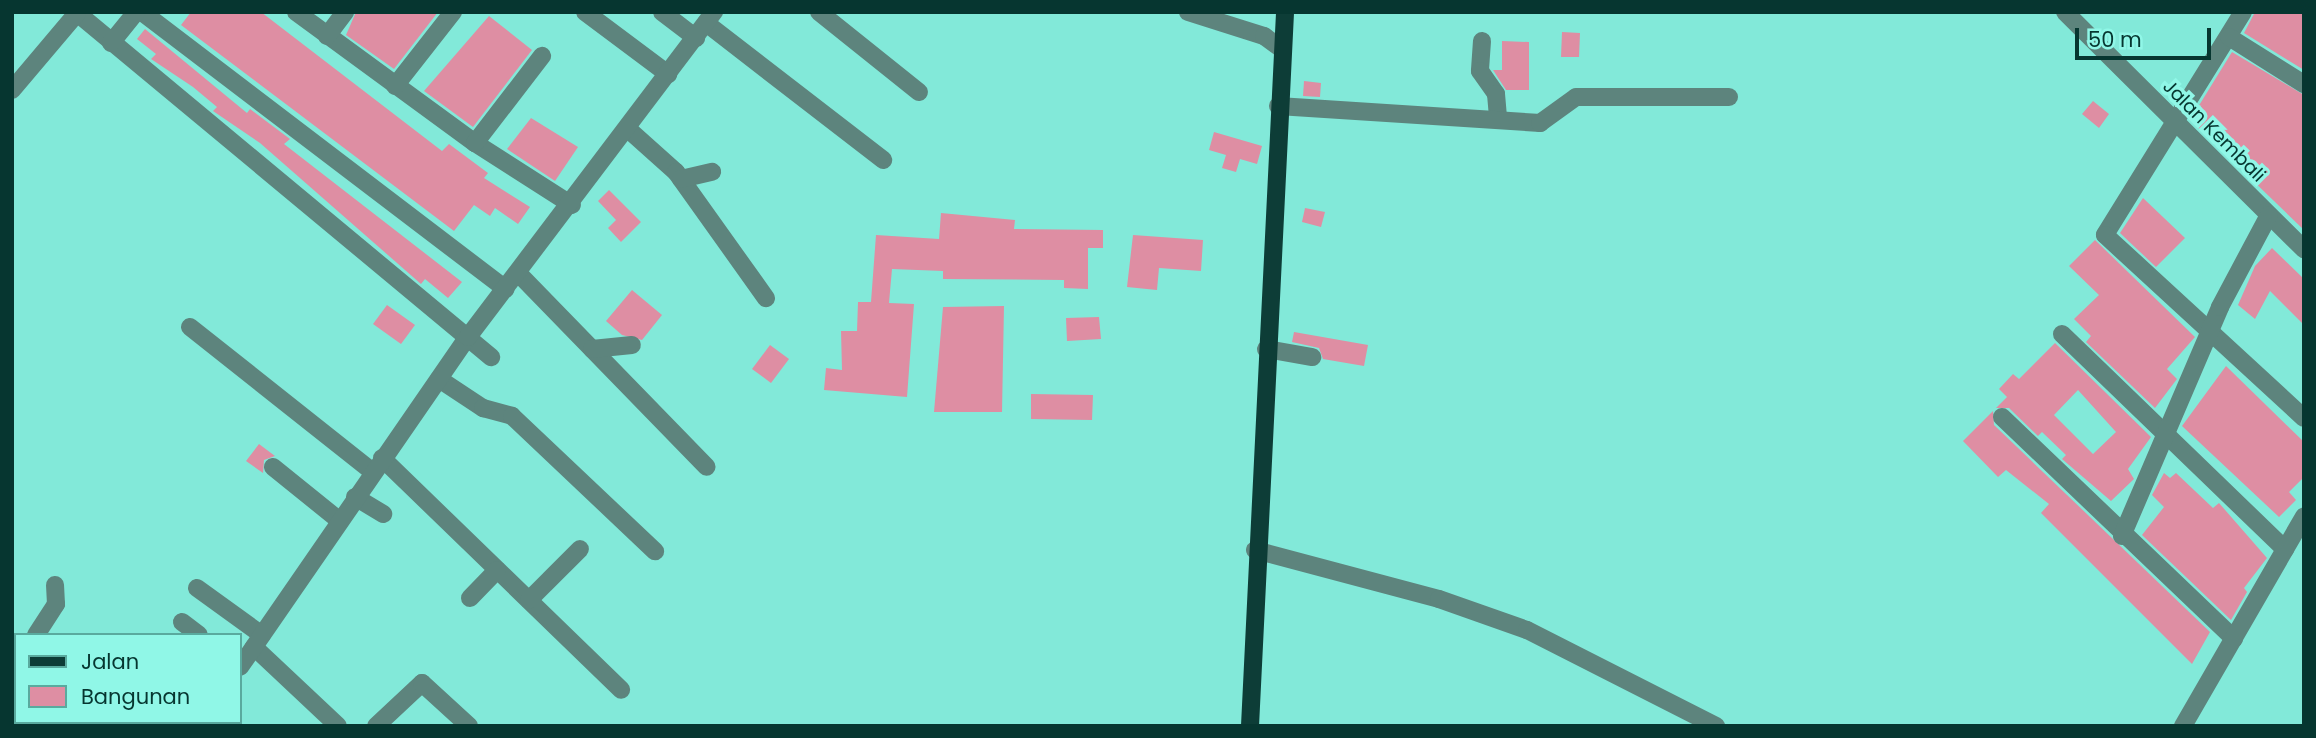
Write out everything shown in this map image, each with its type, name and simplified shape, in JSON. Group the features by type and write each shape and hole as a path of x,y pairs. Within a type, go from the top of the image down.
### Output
{"main road":[{"path":"1250,726 1255,550 1285,12"}],"street":[{"path":"111,43 136,12"},
{"path":"142,12 506,289"},
{"path":"296,12 475,144 572,205"},
{"path":"327,36 345,12"},
{"path":"395,86 453,12"},
{"path":"585,12 668,74"},
{"path":"662,12 705,25 883,160"},
{"path":"819,12 919,92"},
{"path":"1188,12 1264,36 1282,49"},
{"name":"Jalan Kembali","path":"2065,12 2304,249"},
{"path":"2244,12 2105,235 2304,418"},
{"path":"12,90 76,13 491,357"},
{"path":"242,664 468,337 629,130 705,25"},
{"path":"2229,37 2304,85"},
{"path":"1482,41 1480,71 1496,94 1498,117"},
{"path":"475,144 542,56"},
{"path":"1278,106 1498,117 1540,123 1576,97 1729,97"},
{"path":"629,130 681,179 766,298"},
{"path":"681,179 712,173"},
{"path":"2122,536 2164,433 2269,215"},
{"path":"519,274 707,467"},
{"path":"190,327 378,465 498,570 621,690"},
{"path":"2062,334 2285,549"},
{"path":"592,349 632,345"},
{"path":"1266,349 1312,357"},
{"path":"439,379 474,404 512,416 655,551"},
{"path":"2002,417 2122,536 2234,639"},
{"path":"273,467 340,521"},
{"path":"355,497 383,514"},
{"path":"2183,726 2304,516"},
{"path":"529,600 580,549"},
{"path":"1255,550 1438,599 1527,630 1716,726"},
{"path":"470,598 498,570"},
{"path":"37,633 56,604 55,585"},
{"path":"197,587 258,641 338,726"},
{"path":"183,622 197,633"},
{"path":"376,726 422,683 469,726"}],"building":[{"path":"191,12 261,12 442,151 449,144 488,173 484,178 530,207 518,224 495,208 490,216 474,205 454,231 181,25"},
{"path":"356,12 438,12 394,69 346,35"},
{"path":"2255,12 2304,12 2304,70 2244,33"},
{"path":"489,16 532,50 473,127 424,91"},
{"path":"145,29 247,113 250,109 290,139 284,144 462,282 448,298 425,279 421,284 260,143 213,111 217,107 193,87 151,59 156,54 137,39"},
{"path":"1562,32 1580,33 1579,57 1561,57"},
{"path":"1502,41 1529,42 1529,90 1506,90 1493,70 1502,70"},
{"path":"2232,52 2304,95 2304,230 2190,120"},
{"path":"1304,81 1321,83 1320,97 1303,96"},
{"path":"2093,101 2109,114 2099,128 2082,114"},
{"path":"531,118 578,147 555,181 507,149"},
{"path":"1214,132 1262,146 1257,164 1240,159 1236,172 1222,168 1226,155 1209,150"},
{"path":"609,190 641,222 621,242 608,228 616,220 598,201"},
{"path":"2143,198 2185,238 2156,267 2120,233"},
{"path":"1305,208 1325,212 1321,227 1302,222"},
{"path":"941,213 1015,220 1014,229 1103,230 1103,248 1088,248 1088,289 1064,288 1064,280 943,279 943,271 892,269 889,303 914,304 907,397 824,390 826,368 842,370 841,331 857,331 858,302 871,302 876,235 939,239"},
{"path":"1133,235 1203,240 1201,271 1159,268 1157,290 1127,287"},
{"path":"2095,240 2195,337 2167,369 2177,379 2155,408 2086,342 2091,336 2074,319 2099,295 2069,266"},
{"path":"2272,248 2304,279 2304,325 2270,291 2255,319 2238,305 2255,266"},
{"path":"632,290 662,315 642,340 622,335 606,321"},
{"path":"387,305 415,325 401,344 373,324"},
{"path":"1004,306 1002,412 934,412 943,307"},
{"path":"1099,317 1101,339 1067,341 1066,318"},
{"path":"1294,332 1368,345 1364,366 1323,359 1319,348 1292,342"},
{"path":"2055,343 2151,437 2128,469 2134,479 2111,501 2062,459 2066,455 2042,432 2038,436 2009,408 1996,408 2007,397 1999,389 2013,374 2019,379","holes":["2078,390 2116,432 2093,454 2054,415"]},
{"path":"770,345 789,359 771,383 752,369"},
{"path":"2226,366 2304,442 2304,477 2289,492 2296,500 2279,517 2182,426"},
{"path":"1031,394 1093,395 1092,420 1031,419"},
{"path":"1993,411 1994,425 2210,632 2192,664 2041,513 2049,504 2006,470 1998,477 1963,441"},
{"path":"259,444 275,456 264,460 263,473 246,461"},
{"path":"2164,473 2170,478 2176,473 2213,508 2219,503 2267,558 2244,588 2247,592 2231,620 2142,535 2164,507 2152,495"}]}
